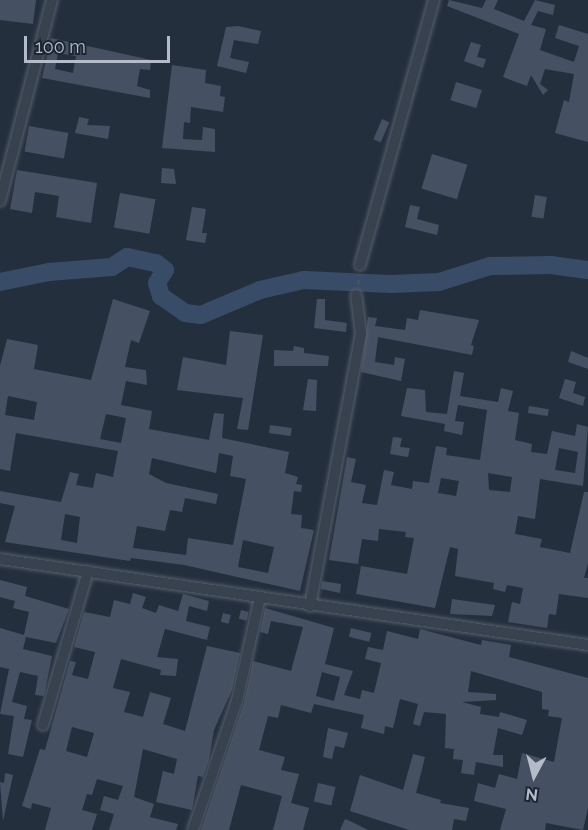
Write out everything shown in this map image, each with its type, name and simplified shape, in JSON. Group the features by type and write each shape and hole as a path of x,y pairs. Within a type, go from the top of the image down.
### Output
{"street":[{"path":"0,201 52,0"},
{"path":"360,265 434,0"},
{"path":"310,606 361,334 357,295"},
{"path":"0,559 588,645"},
{"path":"43,725 88,571"},
{"path":"193,830 237,701 260,597"}],"path":[{"path":"357,295 360,265"}],"building":[{"path":"0,0 36,0 33,24 0,20"},
{"path":"449,0 482,8 486,0 498,0 494,9 524,21 535,0 555,5 553,15 538,11 531,25 546,29 540,50 574,62 579,46 555,38 559,25 588,34 588,142 555,133 564,100 569,102 574,74 545,69 540,84 548,90 543,95 531,75 527,86 503,77 519,34 447,6"},
{"path":"238,26 261,31 258,44 234,40 230,58 249,62 246,73 217,66 226,27"},
{"path":"51,38 151,60 150,70 140,69 137,86 150,90 150,98 42,78","holes":["58,53 76,56 73,73 55,69"]},
{"path":"471,42 481,45 477,57 486,59 483,68 464,61"},
{"path":"172,65 206,70 205,83 221,86 220,96 225,97 223,112 191,107 190,123 184,122 183,139 202,140 203,127 215,129 215,152 162,148"},
{"path":"456,82 482,90 476,108 450,100"},
{"path":"79,117 89,119 87,125 110,126 108,139 75,133"},
{"path":"382,119 389,122 381,142 373,139"},
{"path":"29,126 68,133 64,159 24,152"},
{"path":"432,154 467,165 457,199 421,188"},
{"path":"162,168 174,169 176,184 161,183"},
{"path":"17,170 97,183 91,223 56,217 59,196 35,192 32,213 10,209"},
{"path":"120,193 155,199 149,234 114,227"},
{"path":"535,195 547,197 543,219 532,217"},
{"path":"410,205 420,207 417,219 439,225 437,235 405,227"},
{"path":"192,207 206,209 202,233 207,233 205,243 186,240"},
{"path":"113,299 150,311 139,343 131,340 125,367 146,370 147,385 126,381 121,405 152,411 149,429 209,440 214,413 224,414 222,438 289,452 285,473 298,477 296,484 302,485 301,492 294,491 291,514 302,515 301,528 314,530 300,591 184,565 131,558 130,561 5,542 15,506 0,503 0,491 61,502 70,472 79,474 76,485 93,488 96,473 113,477 118,451 16,433 10,471 0,469 0,366 7,339 38,345 34,369 91,380","holes":["8,396 37,402 34,420 5,415","106,414 126,418 121,443 100,439","219,453 233,456 230,476 246,479 233,545 188,538 186,555 133,548 137,526 165,531 170,510 182,512 185,498 216,504 218,494 166,483 149,474 152,458 216,473","65,514 80,517 77,543 61,540","243,540 274,547 268,573 238,567"]},
{"path":"317,299 325,299 325,320 347,323 346,332 314,328"},
{"path":"420,310 479,320 471,345 474,346 472,355 378,337 375,362 394,365 395,357 405,359 401,381 361,372 368,317 377,318 375,326 405,330 407,318 418,320"},
{"path":"230,331 263,335 248,430 237,429 243,398 177,390 183,357 226,365"},
{"path":"294,346 304,348 304,353 329,356 328,366 274,366 274,350 293,351"},
{"path":"571,351 588,358 588,369 568,362"},
{"path":"454,371 464,373 460,396 498,402 501,388 513,391 508,411 519,413 515,440 532,444 531,452 547,454 552,431 575,436 577,424 588,427 583,486 540,479 535,519 518,516 515,534 542,539 540,547 570,553 584,492 588,492 588,563 584,578 588,578 588,598 559,594 556,615 549,614 547,628 508,622 512,602 520,604 523,588 507,585 505,592 493,589 494,583 455,576 458,549 450,547 435,608 356,594 361,566 407,574 414,538 405,537 406,532 379,529 378,541 362,539 358,564 329,560 347,457 356,459 351,482 366,485 362,503 377,505 384,470 394,472 391,485 412,489 413,481 429,483 436,446 447,448 446,455 480,460 487,410 458,405 455,421 464,422 462,435 444,431 445,424 401,416 407,388 425,390 426,412 447,414","holes":["559,448 578,452 575,473 555,470","488,473 512,477 510,492 489,490","441,478 459,481 456,496 438,493"]},
{"path":"308,379 317,380 316,411 303,410"},
{"path":"565,379 576,382 573,393 585,397 583,406 559,398"},
{"path":"529,406 549,409 548,416 528,413"},
{"path":"270,425 292,428 291,436 269,433"},
{"path":"393,437 402,438 400,447 410,448 408,457 390,454"},
{"path":"0,580 27,587 25,596 69,609 56,643 26,637 23,649 52,656 44,696 35,695 38,676 20,672 12,702 27,706 24,719 32,720 23,757 8,754 14,716 0,714 9,669 0,667 0,628 24,635 29,612 13,608 15,601 0,597"},
{"path":"322,581 341,584 340,593 321,589"},
{"path":"133,593 146,597 142,608 156,613 159,605 178,611 183,594 209,601 207,611 189,606 186,621 210,627 207,640 165,629 157,657 178,659 176,676 160,675 161,670 121,659 113,688 130,692 124,712 143,717 150,692 171,698 163,724 185,731 207,646 240,653 232,690 214,730 209,760 203,777 198,776 192,810 156,802 163,771 174,774 177,759 143,749 134,797 154,804 150,817 178,824 176,830 109,830 114,814 100,810 104,796 118,800 123,786 97,779 92,795 87,794 82,810 97,814 92,830 45,830 51,808 32,803 31,809 22,806 40,749 45,750 70,661 76,662 72,675 88,679 95,652 74,647 84,612 110,617 114,600 130,604","holes":["72,727 94,733 87,757 66,751"]},
{"path":"452,599 495,605 492,616 450,614"},
{"path":"265,608 334,628 325,664 353,671 344,695 360,699 362,690 374,693 381,663 365,659 368,647 383,650 387,631 418,639 420,629 481,645 482,640 511,645 509,657 588,678 588,808 583,830 546,823 545,830 500,830 506,809 474,801 478,783 495,788 499,774 517,779 522,753 554,762 562,718 548,716 549,710 542,709 542,692 471,671 468,692 496,694 496,700 462,702 481,707 480,714 499,717 500,712 527,720 522,735 498,728 493,755 503,755 503,767 476,762 474,775 461,773 463,760 453,759 454,749 445,748 446,714 424,712 420,726 413,724 418,704 400,699 393,728 385,726 384,734 361,728 364,715 314,704 311,713 281,705 278,718 268,716 259,750 285,757 281,770 299,774 291,803 309,808 303,830 273,830 282,796 241,785 229,830 201,830 244,703 253,661 291,671 303,627 271,621 268,634 260,632","holes":["322,672 340,677 334,701 316,696"]},
{"path":"241,610 249,612 247,621 239,619"},
{"path":"223,613 231,615 229,624 221,622"},
{"path":"351,628 371,633 369,642 349,637"},
{"path":"328,728 348,733 344,748 335,746 332,759 323,757"},
{"path":"413,754 425,757 416,793 441,800 440,803 469,808 466,821 454,819 452,830 409,830 350,811 360,775 403,790"},
{"path":"5,773 13,775 3,821 0,782 4,783"},
{"path":"318,783 336,787 331,806 314,802"},
{"path":"345,819 352,822 368,830 340,830"}],"waterway":[{"path":"0,282 49,272 112,267 127,257 156,263 165,270 157,283 161,296 185,313 201,315 260,290 304,280 390,284 439,282 490,266 551,265 588,270"}]}
